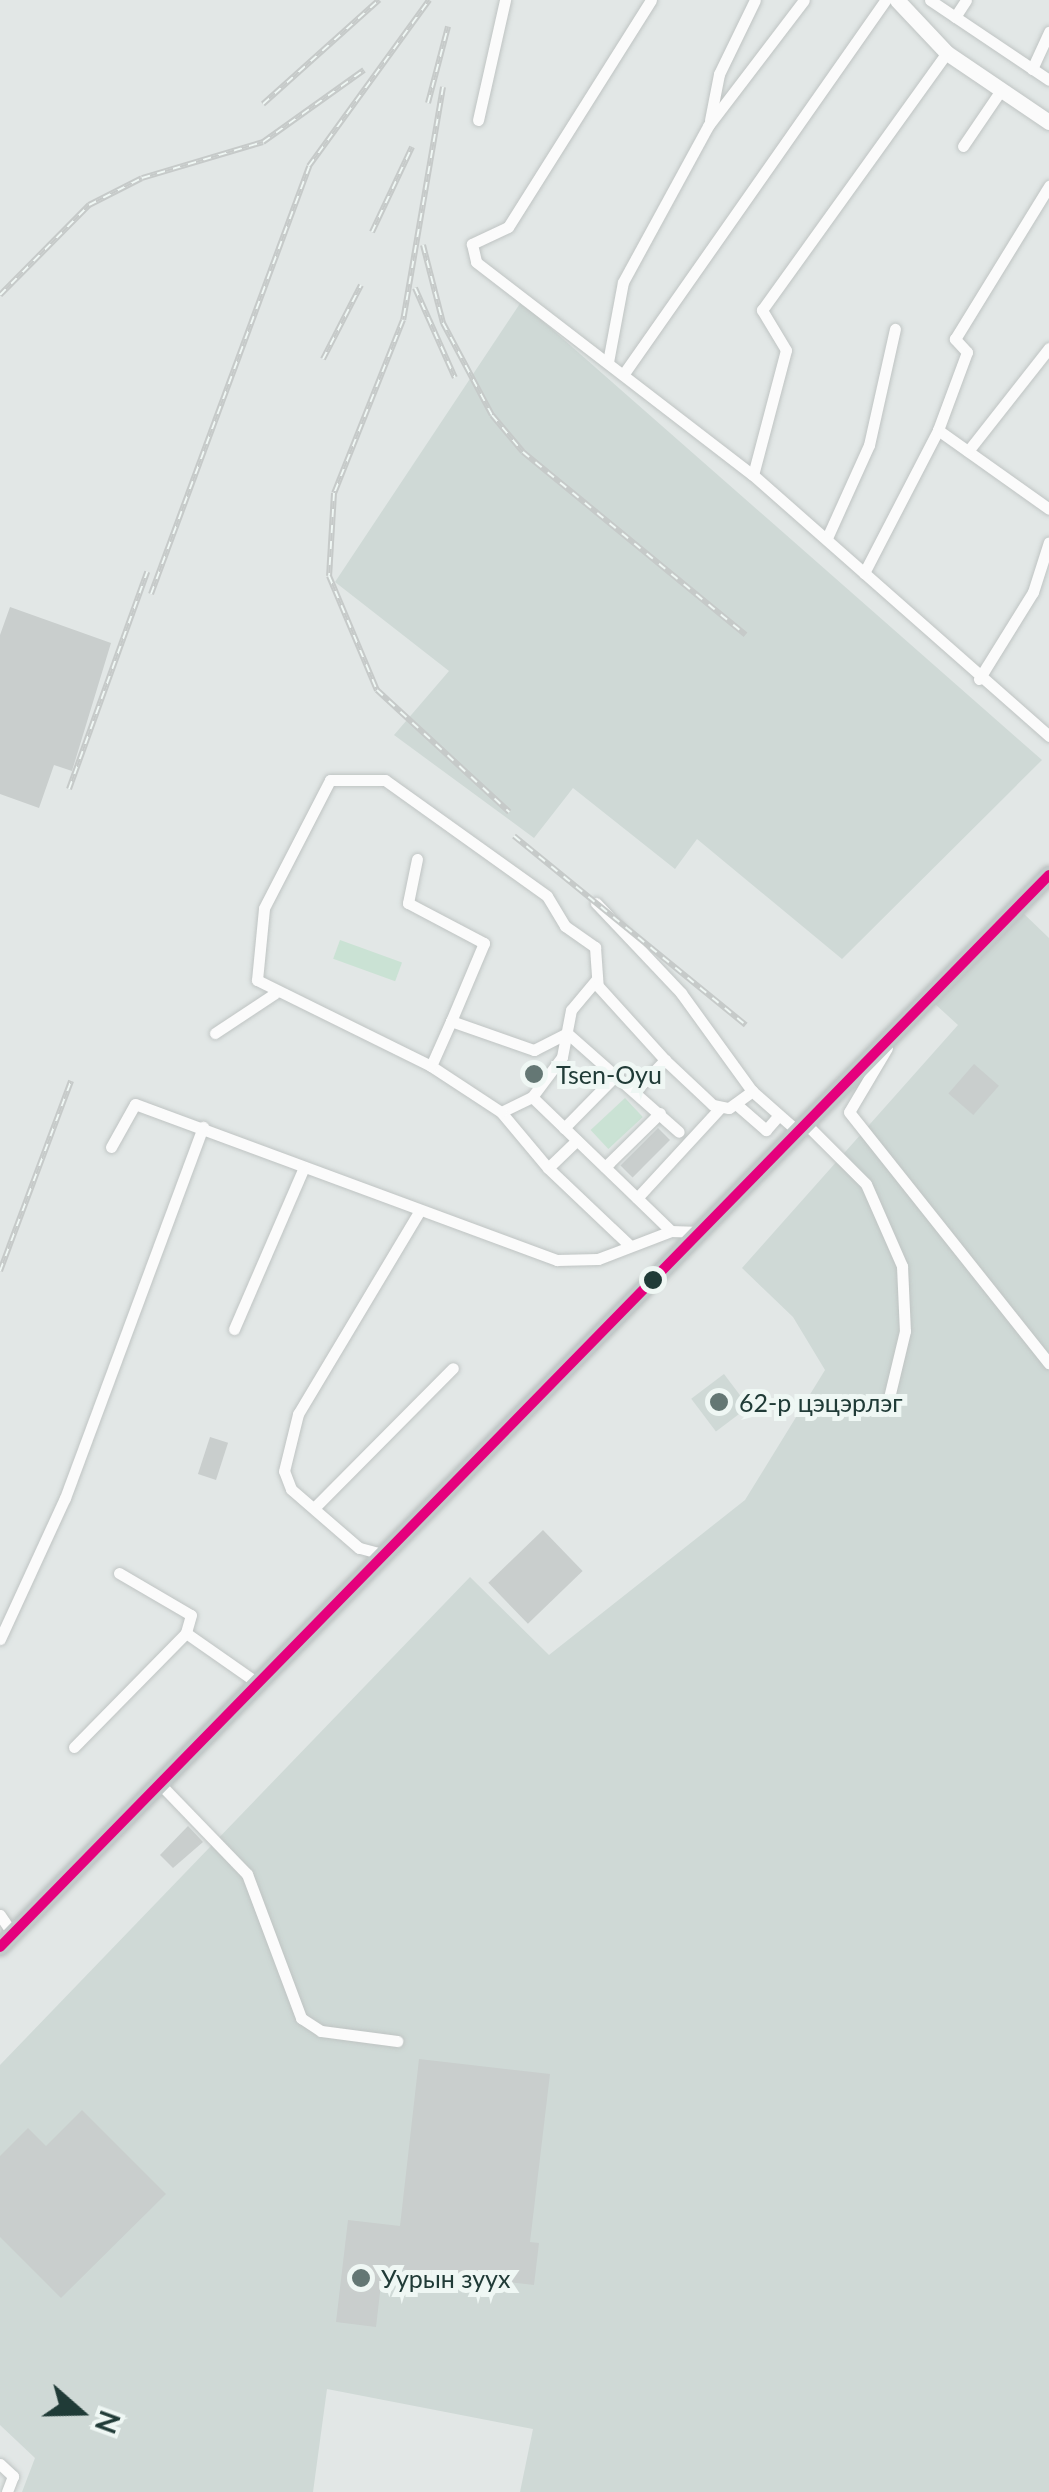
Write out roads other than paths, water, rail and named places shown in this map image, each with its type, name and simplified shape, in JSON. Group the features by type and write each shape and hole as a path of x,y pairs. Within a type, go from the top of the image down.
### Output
{"highway":[{"path":"6,1940 773,1158 793,1123 886,1044 1049,875"}],"main road":[{"path":"898,0 914,22 947,53 1049,122"}],"street":[{"path":"478,120 505,0"},
{"path":"651,0 508,228 472,244 476,262 626,372 753,475 979,679 1049,736"},
{"path":"708,126 719,74 754,0"},
{"path":"608,362 623,282 708,126 804,0"},
{"path":"626,372 885,0"},
{"path":"914,22 931,0 1049,80"},
{"path":"955,17 966,0"},
{"path":"1032,69 1049,32"},
{"path":"753,475 786,350 762,310 947,53"},
{"path":"962,146 1001,90"},
{"path":"864,573 938,430 966,352 955,339 1049,186"},
{"path":"827,538 872,436 895,329"},
{"path":"968,451 1049,348"},
{"path":"938,430 1049,509"},
{"path":"979,679 1033,592 1049,542"},
{"path":"501,1112 532,1096 562,1057 571,1010 595,980 595,947 565,926 547,896 369,774 325,786 264,908 253,970 274,994 430,1066 501,1112 548,1168 629,1244"},
{"path":"417,859 408,903 484,942 430,1066"},
{"path":"596,902 682,993 752,1092 866,1184 902,1266 905,1330 887,1406"},
{"path":"595,980 664,1060 720,1108"},
{"path":"215,1032 274,994"},
{"path":"452,1021 534,1050 567,1033"},
{"path":"567,1033 618,1073 679,1132"},
{"path":"886,1044 850,1112 1049,1363"},
{"path":"636,1090 664,1060"},
{"path":"564,1128 618,1073"},
{"path":"637,1198 720,1108 736,1104 752,1092"},
{"path":"532,1096 671,1231"},
{"path":"111,1147 131,1104 203,1126 418,1212 557,1260 598,1259 671,1231 701,1232"},
{"path":"736,1104 766,1130 793,1123"},
{"path":"605,1167 660,1113"},
{"path":"0,1639 64,1498 203,1126"},
{"path":"548,1168 577,1140"},
{"path":"234,1329 304,1166"},
{"path":"386,1556 359,1548 314,1508 284,1471 298,1414 418,1212"},
{"path":"314,1508 454,1368"},
{"path":"74,1746 186,1633 191,1614 119,1573"},
{"path":"186,1633 258,1684"},
{"path":"160,1784 248,1874 301,2018 321,2030 397,2041"},
{"path":"0,1915 6,1940"},
{"path":"0,2464 13,2476 7,2492"}],"railway":[{"path":"263,104 379,0"},
{"path":"151,594 309,166 429,0"},
{"path":"428,103 448,27"},
{"path":"0,295 89,205 142,178 263,142 364,70"},
{"path":"443,87 403,320 334,493 329,576 377,690 509,812"},
{"path":"372,232 412,147"},
{"path":"423,245 443,323 492,415 523,452 746,635"},
{"path":"323,359 361,285"},
{"path":"415,288 455,378"},
{"path":"69,789 147,572"},
{"path":"514,836 746,1025"},
{"path":"0,1271 71,1081"}],"place":[{"name":"Tsen-Oyu","path":"534,1074"},
{"name":"62-р цэцэрлэг","path":"719,1402"},
{"name":"Уурын зуух","path":"361,2278"}]}
